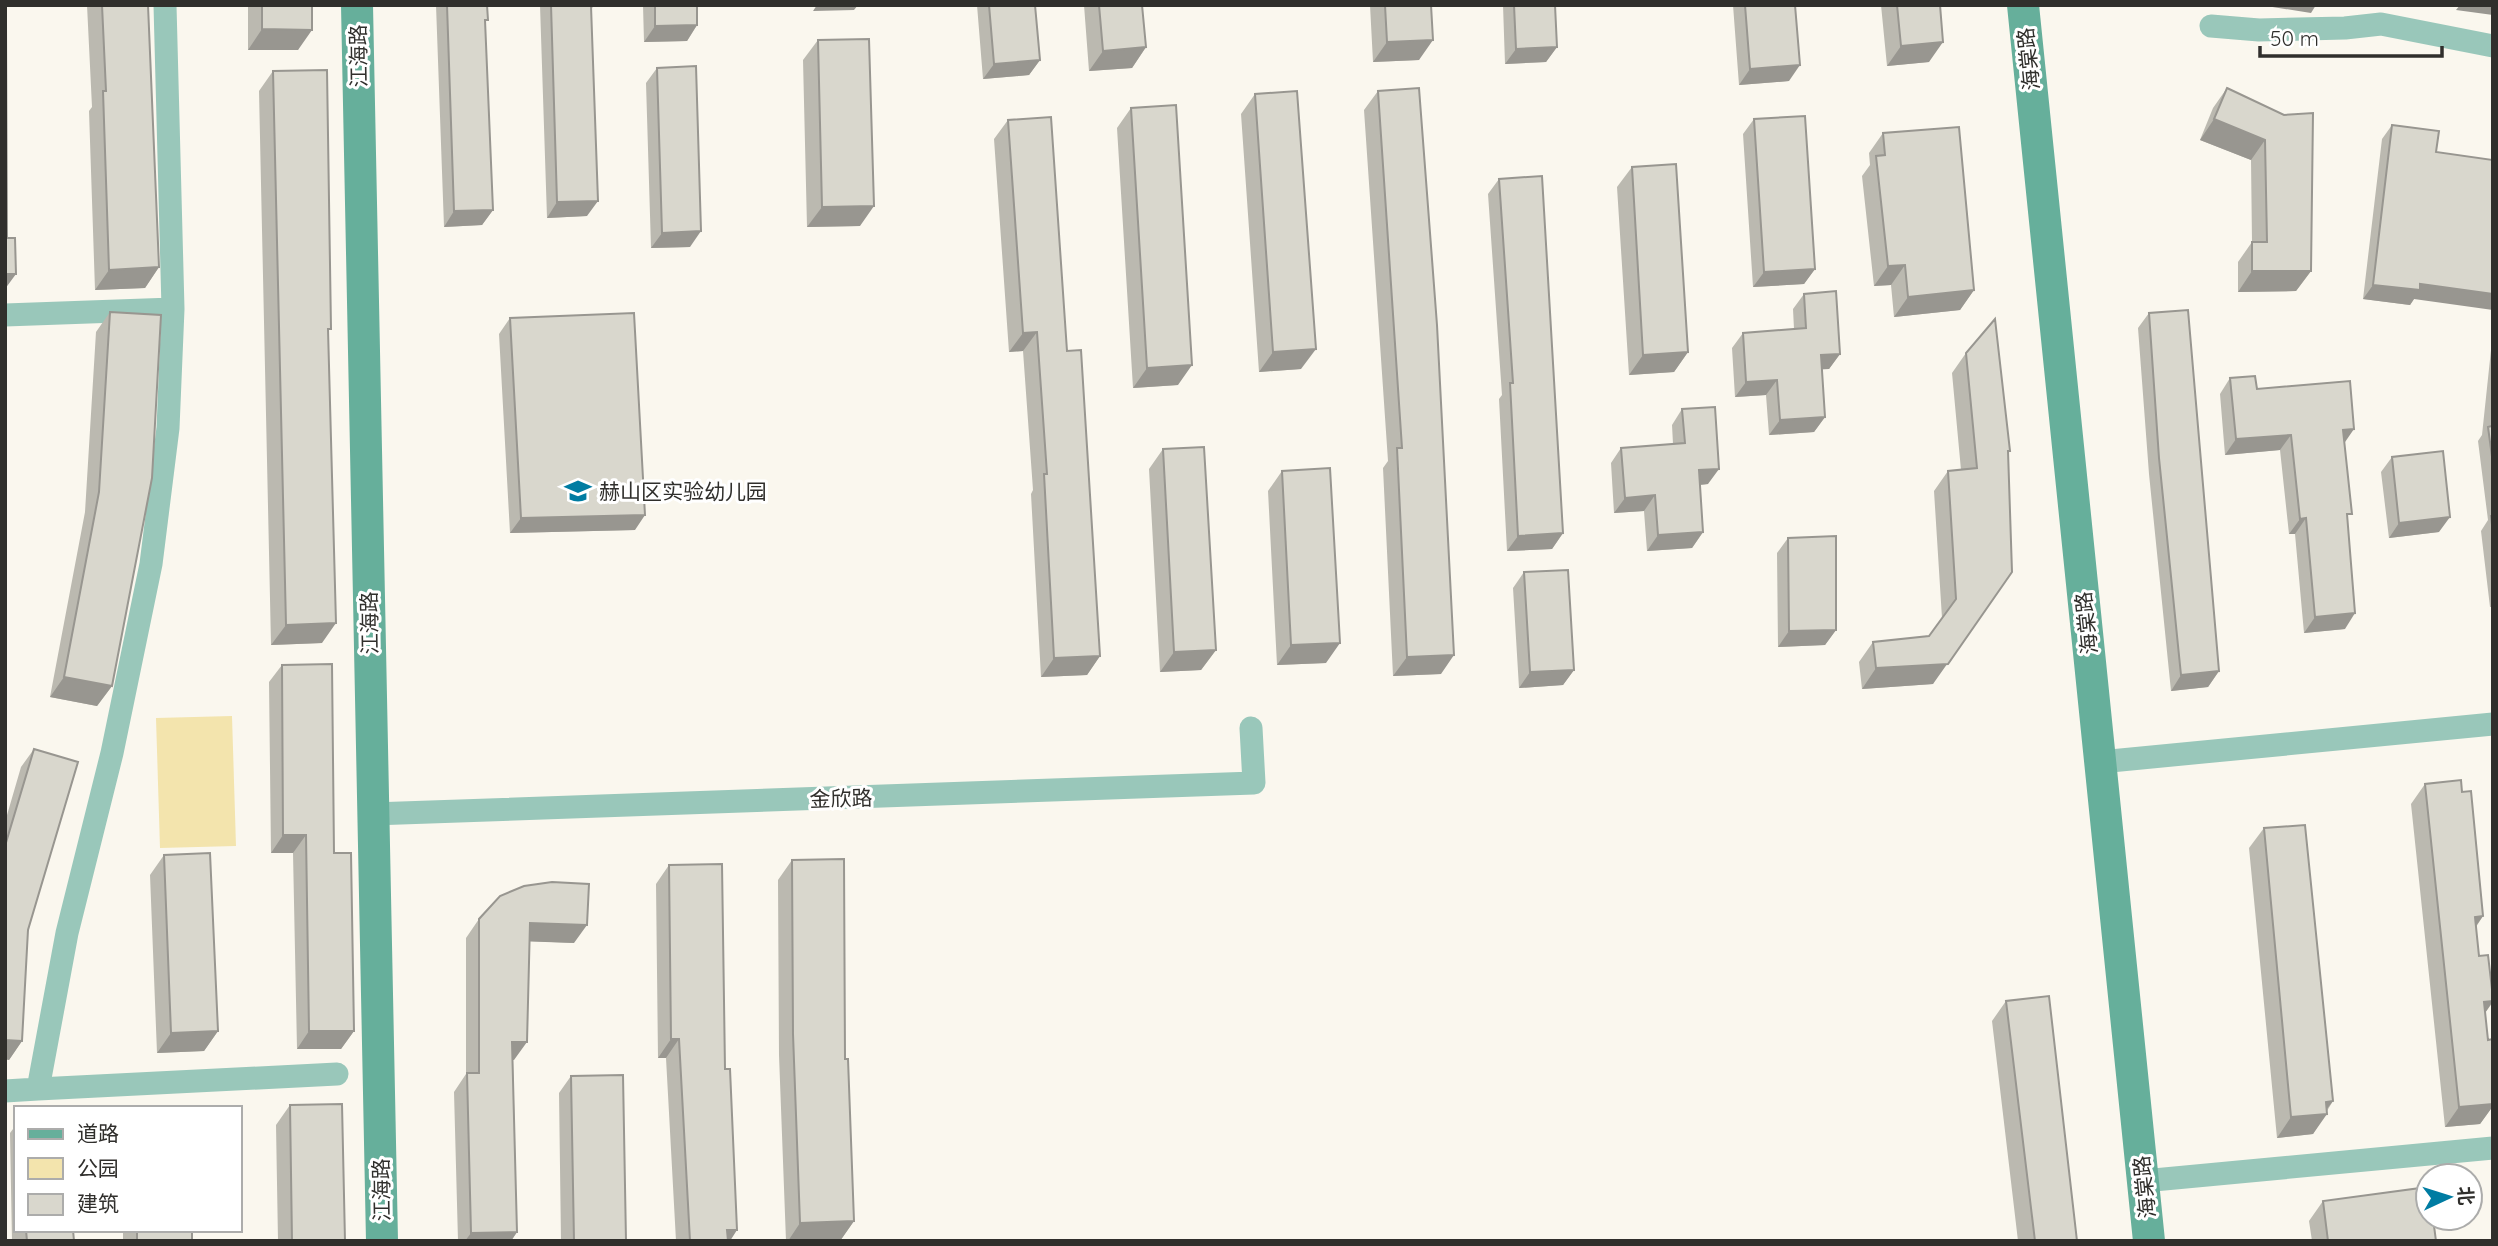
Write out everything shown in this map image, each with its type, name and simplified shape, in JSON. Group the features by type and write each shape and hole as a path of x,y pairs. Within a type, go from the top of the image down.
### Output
{"street":[{"path":"38,1089 67,933 112,752 151,564 168,428 173,309 165,5"},
{"name":"江海路","path":"357,5 382,1241"},
{"name":"海棠路","path":"2023,5 2149,1241"},
{"path":"2211,26 2259,30 2345,28 2381,24 2493,46"},
{"path":"5,316 173,309"},
{"path":"2100,762 2493,724"},
{"name":"金欣路","path":"372,814 1254,783 1251,728"},
{"path":"5,1091 337,1074"},
{"path":"2143,1181 2493,1148"}],"green space":[{"path":"232,716 236,846 160,848 156,718"}],"building":[{"path":"102,5 148,5 159,267 109,270"},
{"path":"262,5 312,5 312,30 262,29"},
{"path":"447,5 487,5 488,20 485,20 493,210 454,211"},
{"path":"551,5 594,5 591,6 598,201 557,202"},
{"path":"655,5 697,5 697,25 655,26"},
{"path":"989,5 1035,5 1040,60 994,64"},
{"path":"1099,5 1142,5 1146,47 1103,51"},
{"path":"1385,5 1431,5 1433,40 1387,42"},
{"path":"1514,5 1555,5 1557,47 1516,49"},
{"path":"1745,5 1795,5 1800,65 1750,69"},
{"path":"1897,5 1940,5 1943,42 1901,46"},
{"path":"5,23 7,238 15,238 16,274 5,274"},
{"path":"869,39 874,206 822,207 818,40"},
{"path":"696,66 701,231 662,233 657,68"},
{"path":"327,70 331,329 328,329 336,623 286,625 273,71"},
{"path":"1419,88 1437,325 1454,655 1407,657 1397,448 1402,448 1378,91"},
{"path":"2227,88 2284,115 2313,113 2311,271 2252,271 2252,242 2267,242 2265,140 2214,119"},
{"path":"1297,91 1316,349 1273,352 1255,94"},
{"path":"1176,105 1192,365 1147,368 1131,108"},
{"path":"1805,116 1815,269 1764,272 1754,119"},
{"path":"1051,117 1067,351 1081,350 1100,656 1054,658 1044,474 1047,474 1037,332 1023,333 1008,120"},
{"path":"2392,125 2439,131 2436,152 2493,160 2493,294 2420,284 2420,290 2373,285"},
{"path":"1959,127 1974,290 1908,297 1905,265 1888,266 1876,156 1885,155 1883,133"},
{"path":"1676,164 1688,352 1643,355 1632,167"},
{"path":"1542,176 1563,533 1518,536 1510,383 1513,383 1499,179"},
{"path":"1836,291 1840,354 1821,355 1825,417 1780,420 1777,380 1746,382 1743,333 1806,328 1804,294"},
{"path":"2188,310 2219,671 2181,675 2159,458 2149,313"},
{"path":"110,312 161,315 152,478 112,686 64,677 99,492"},
{"path":"634,313 645,515 521,518 510,318"},
{"path":"1995,319 2010,451 2012,572 1948,664 1876,668 1873,642 1929,636 1956,599 1948,471 1977,468 1966,353"},
{"path":"2255,376 2257,389 2350,381 2354,429 2343,430 2352,514 2347,514 2355,613 2315,617 2306,518 2300,519 2291,435 2236,439 2230,378"},
{"path":"1715,407 1719,469 1699,470 1703,532 1658,535 1655,495 1625,498 1621,448 1685,443 1682,409"},
{"path":"2493,414 2493,464 2488,427 2492,426"},
{"path":"1204,447 1216,650 1174,652 1163,449"},
{"path":"2443,451 2450,517 2399,523 2392,457"},
{"path":"1330,468 1340,643 1291,645 1282,471"},
{"path":"1836,536 1836,630 1789,631 1788,538"},
{"path":"1568,570 1574,670 1530,672 1524,572"},
{"path":"332,664 334,853 351,853 354,1031 309,1031 306,835 283,835 282,665"},
{"path":"34,749 78,762 28,930 22,1041 5,1040 5,846"},
{"path":"2461,780 2462,792 2471,791 2483,916 2475,917 2479,956 2488,955 2493,998 2493,1001 2484,1002 2488,1040 2493,1039 2493,1104 2459,1107 2425,784"},
{"path":"2305,825 2333,1101 2326,1102 2327,1114 2291,1117 2264,828"},
{"path":"210,853 218,1031 171,1033 164,855"},
{"path":"844,859 845,1059 848,1059 854,1221 800,1223 793,1034 792,860"},
{"path":"722,864 725,1069 730,1069 737,1230 727,1230 728,1241 690,1241 679,1039 671,1039 669,865"},
{"path":"552,882 589,884 587,925 530,923 527,1042 512,1042 517,1232 471,1233 467,1073 479,1073 479,919 500,896 524,886"},
{"path":"2049,996 2077,1241 2035,1241 2006,1001"},
{"path":"623,1075 626,1241 574,1241 571,1076"},
{"path":"342,1104 345,1241 292,1241 290,1105"},
{"path":"2414,1189 2414,1232 2435,1232 2436,1241 2328,1241 2323,1201"},
{"path":"26,1232 73,1232 74,1241 27,1241"},
{"path":"137,1232 192,1232 192,1241 137,1241"}],"place":[{"name":"赫山区实验幼儿园","path":"578,491"}]}
